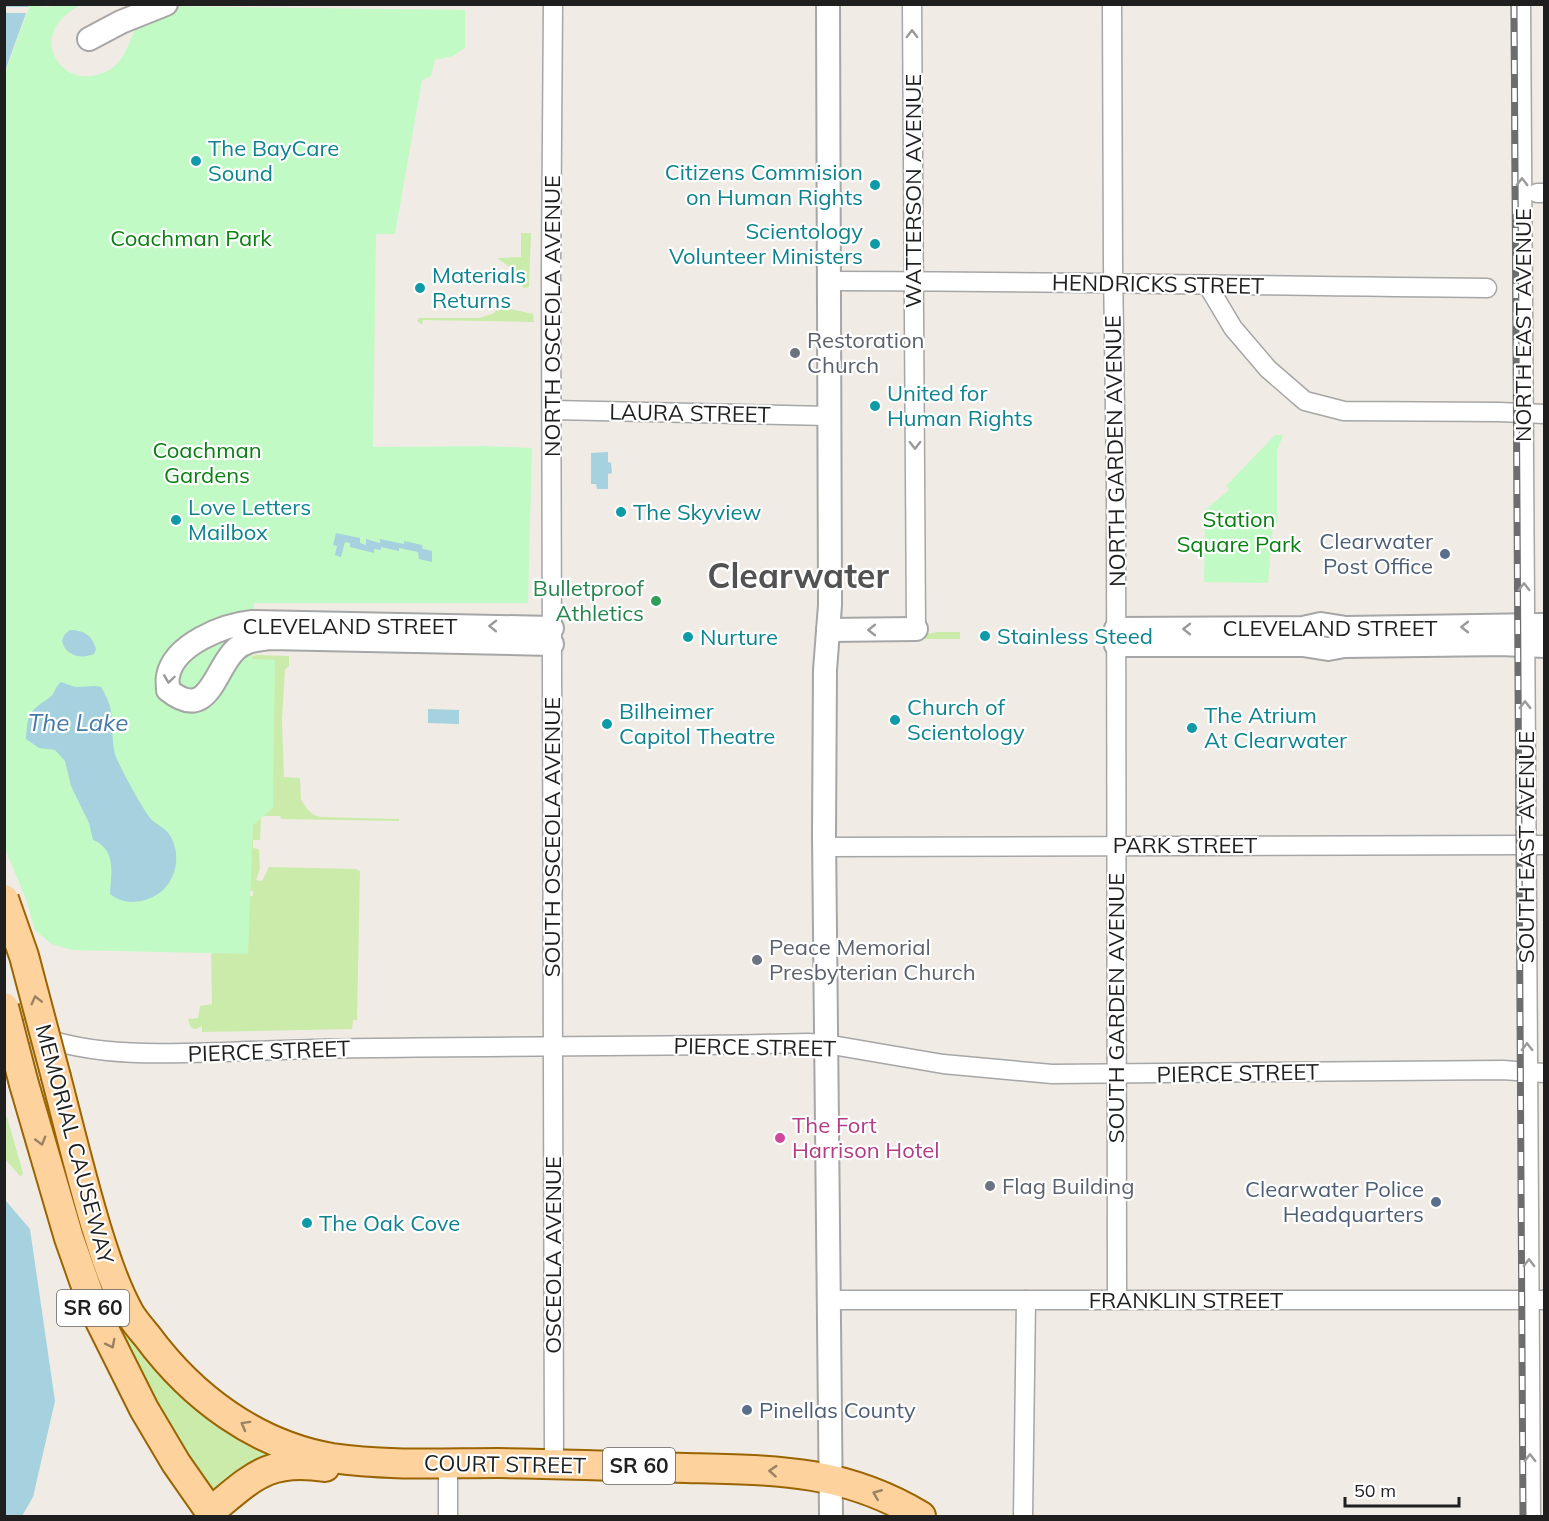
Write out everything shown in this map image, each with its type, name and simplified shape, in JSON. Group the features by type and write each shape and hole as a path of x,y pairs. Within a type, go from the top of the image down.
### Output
{"main road":[{"name":"MEMORIAL CAUSEWAY","path":"4,899 24,956 105,1257 131,1315 159,1353 186,1382 210,1403 267,1437 298,1449"},
{"name":"MEMORIAL CAUSEWAY","path":"4,1007 69,1238 93,1309 144,1409 176,1462 212,1514"},
{"name":"COURT STREET","path":"298,1449 331,1457 363,1461 554,1464 758,1470 807,1474 857,1486 886,1497 921,1516"},
{"path":"212,1514 236,1489 258,1473 281,1466 309,1465 374,1473 414,1473 448,1463"}],"street":[{"path":"90,39 121,22 166,4"},
{"name":"NORTH OSCEOLA AVENUE","path":"552,636 553,4"},
{"path":"828,4 830,605 825,670 825,847 831,1516"},
{"name":"WATTERSON AVENUE","path":"912,4 916,629"},
{"name":"NORTH GARDEN AVENUE","path":"1112,4 1116,637"},
{"name":"NORTH EAST AVENUE","path":"1521,4 1524,414 1534,636"},
{"name":"HENDRICKS STREET","path":"829,281 1113,282 1208,286 1487,288"},
{"path":"1208,286 1233,328 1268,369 1305,401 1344,411 1545,414"},
{"name":"LAURA STREET","path":"552,410 829,416"},
{"name":"CLEVELAND STREET","path":"252,622 552,636 270,638 248,641 234,650 212,688 201,698 188,700 177,698 168,690 168,675 172,664 188,647 205,636 234,624 252,622"},
{"name":"CLEVELAND STREET","path":"1116,637 1303,628 1321,624 1346,628 1534,636"},
{"path":"827,638 916,629"},
{"path":"205,636 230,657"},
{"name":"SOUTH OSCEOLA AVENUE","path":"552,636 553,1046"},
{"name":"SOUTH EAST AVENUE","path":"1531,1516 1537,1300 1536,1073 1525,845 1534,636"},
{"name":"SOUTH GARDEN AVENUE","path":"1116,637 1117,1300"},
{"name":"PARK STREET","path":"825,847 1545,845"},
{"name":"PIERCE STREET","path":"4,1020 23,1031 89,1049 155,1053 368,1048 826,1044 972,1068 1052,1074 1503,1070 1536,1073"},
{"name":"OSCEOLA AVENUE","path":"553,1046 554,1464"},
{"name":"FRANKLIN STREET","path":"828,1300 1537,1300"},
{"path":"1023,1516 1026,1300"},
{"path":"448,1463 448,1516"}],"green space":[{"name":"Coachman Park","path":"30,5 46,7 81,5 63,17 54,31 52,45 56,58 64,69 77,75 92,76 116,65 125,53 138,23 158,6 465,10 465,48 453,56 435,60 431,76 422,80 395,234 376,234 373,447 532,448 528,603 254,603 252,659 275,660 273,808 253,825 248,954 72,950 51,944 35,930 26,899 5,849 4,75"},
{"path":"521,233 531,233 529,287 524,288 514,270 497,258 521,257"},
{"path":"501,307 533,314 534,322 423,320 422,325 417,321 419,318 479,318 492,314"},
{"name":"Station Square Park","path":"1275,435 1283,435 1277,451 1277,524 1273,524 1268,583 1204,582 1205,510 1229,490 1226,486"},
{"path":"938,632 960,632 960,639 902,639 902,638"},
{"path":"256,655 289,656 289,666 285,670 282,720 284,777 300,778 301,800 308,810 321,817 399,819 399,821 281,819 280,816 261,816 260,840 253,840 253,848 259,849 260,869 256,880 262,881 269,867 356,869 360,871 357,1020 353,1020 352,1029 202,1032 202,1026 196,1029 191,1028 188,1019 198,1018 200,1006 212,1004 210,894 253,896 253,891 207,889 251,657"},
{"path":"48,1089 106,1284 269,1451 266,1459 209,1494 181,1453 103,1305 36,1093"},
{"path":"4,1116 7,1117 23,1173 21,1177 5,1159"}],"water":[{"path":"5,5 29,5 5,71"},
{"path":"608,452 608,462 611,463 612,473 608,474 608,489 597,489 596,484 591,484 591,453"},
{"path":"336,533 360,538 360,543 366,545 366,539 380,543 380,539 422,545 423,549 432,551 432,562 419,559 418,552 381,547 381,550 374,549 374,553 350,547 350,543 345,542 341,557 335,555 337,546 333,545"},
{"path":"70,630 80,631 90,637 96,649 94,654 79,656 66,649 62,640"},
{"name":"The Lake","path":"61,682 75,687 101,687 110,705 113,744 117,759 148,815 171,837 175,847 176,866 169,884 154,896 131,902 118,899 110,894 111,863 109,856 101,844 93,840 89,823 71,786 65,761 55,750 39,748 26,739 30,714 51,696"},
{"path":"428,709 459,710 459,724 428,723"},
{"path":"5,1200 30,1229 55,1401 33,1497 22,1516 5,1516"}],"pier":[{"path":"5,7 29,7 27,13 5,13"}],"railway":[{"path":"1514,4 1523,1516"}],"place":[{"name":"The BayCare Sound","path":"196,161"},
{"name":"Citizens Commision on Human Rights","path":"875,185"},
{"name":"Scientology Volunteer Ministers","path":"875,244"},
{"name":"Materials Returns","path":"420,288"},
{"name":"Restoration Church","path":"795,353"},
{"name":"United for Human Rights","path":"875,406"},
{"name":"The Skyview","path":"621,512"},
{"name":"Love Letters Mailbox","path":"176,520"},
{"name":"Clearwater Post Office","path":"1445,554"},
{"name":"Bulletproof Athletics","path":"656,601"},
{"name":"Stainless Steed","path":"985,636"},
{"name":"Nurture","path":"688,637"},
{"name":"Church of Scientology","path":"895,720"},
{"name":"Bilheimer Capitol Theatre","path":"607,724"},
{"name":"The Atrium At Clearwater","path":"1192,728"},
{"name":"Peace Memorial Presbyterian Church","path":"757,960"},
{"name":"The Fort Harrison Hotel","path":"780,1138"},
{"name":"Flag Building","path":"990,1186"},
{"name":"Clearwater Police Headquarters","path":"1436,1202"},
{"name":"The Oak Cove","path":"307,1223"},
{"name":"Pinellas County","path":"747,1410"}],"district":[{"name":"Clearwater","path":"798,576"}],"park label":[{"name":"Coachman Gardens","path":"207,462"}]}
